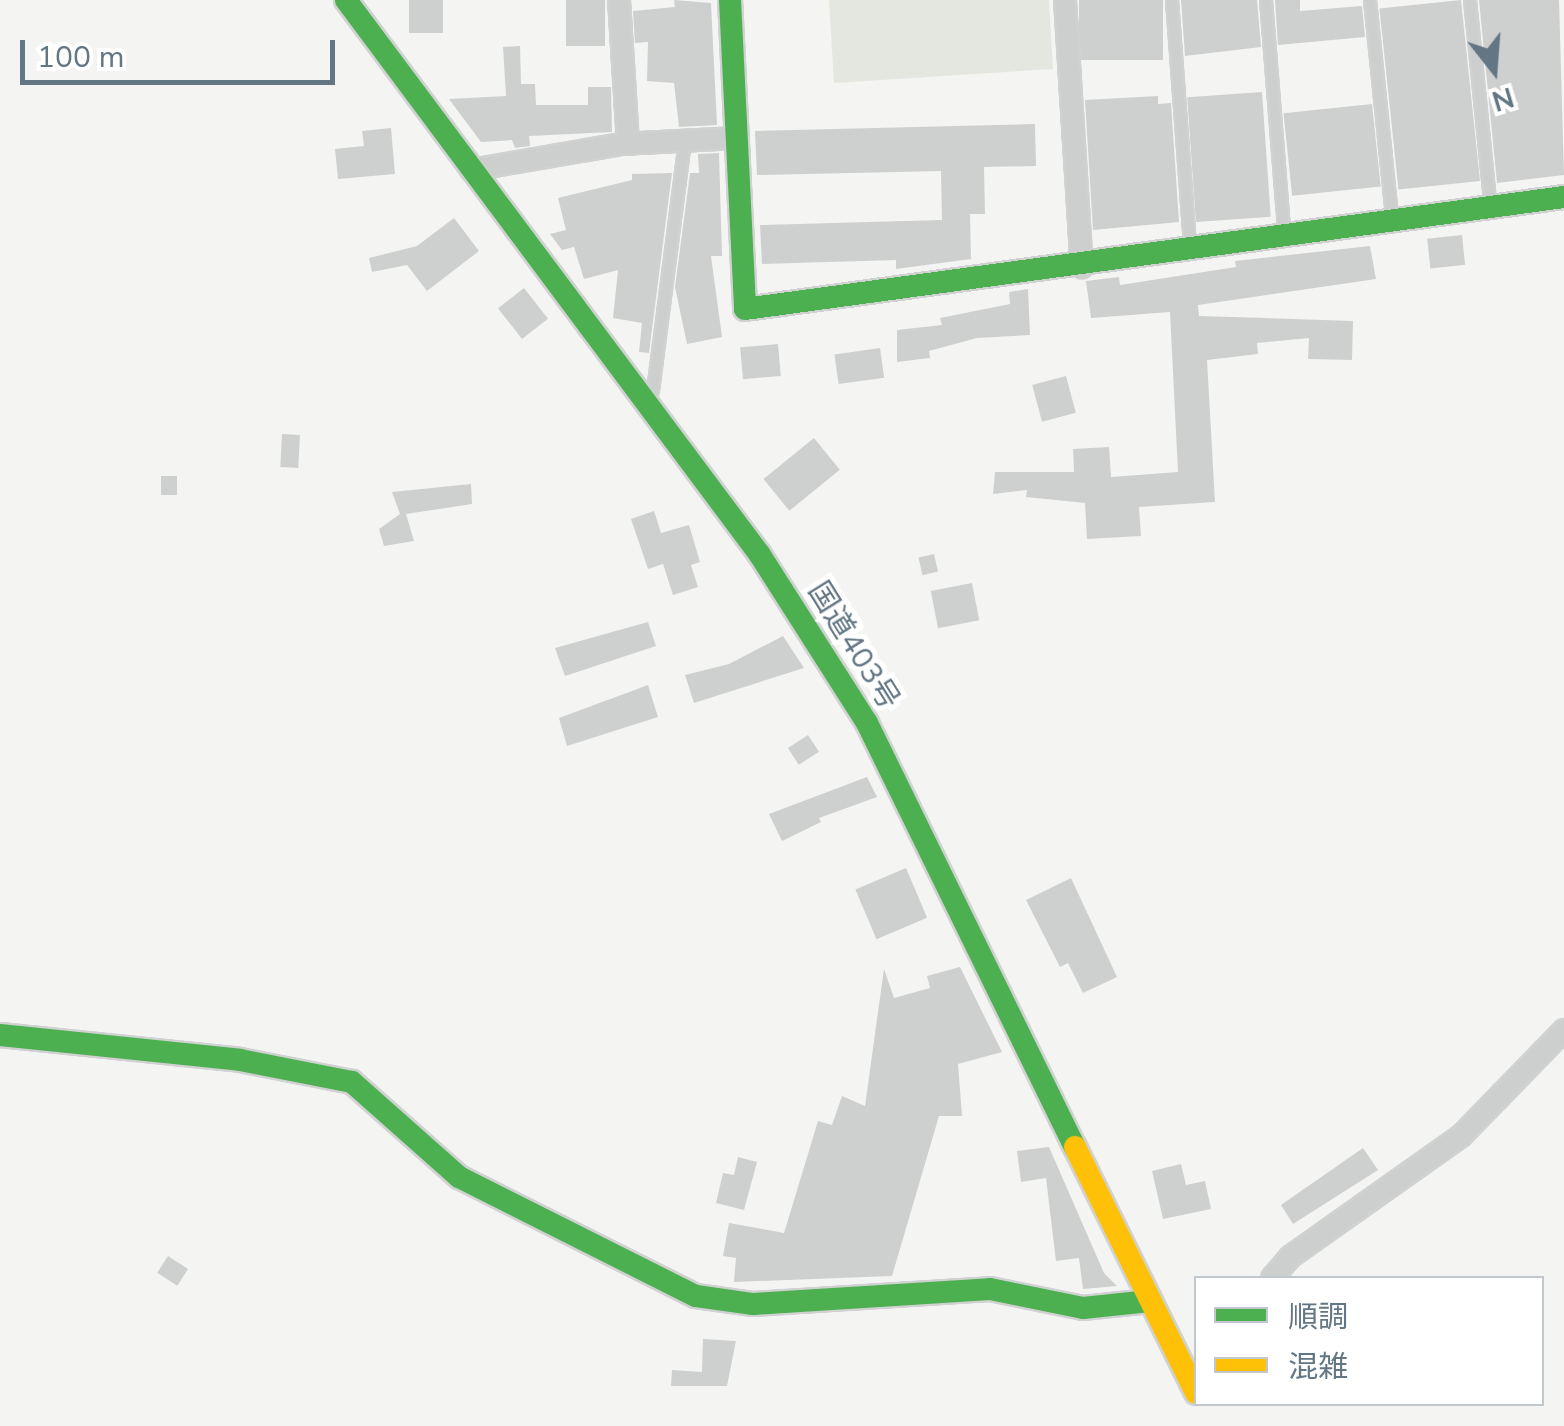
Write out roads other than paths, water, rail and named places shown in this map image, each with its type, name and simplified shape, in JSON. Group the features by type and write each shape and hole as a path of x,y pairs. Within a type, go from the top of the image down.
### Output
{"main road":[{"name":"国道403号","path":"346,0 760,555 867,723 1150,1302 1193,1376"},
{"path":"730,0 746,309 1564,197"},
{"path":"0,1035 240,1060 352,1082 459,1178 696,1296 753,1304 990,1289 1082,1308 1150,1302"}],"street":[{"path":"619,0 628,144"},
{"path":"1065,0 1082,266"},
{"path":"472,170 628,144 737,138"},
{"path":"1274,1276 1290,1257 1461,1136 1564,1030"}],"lane":[{"path":"1172,0 1190,248"},
{"path":"1266,0 1285,236"},
{"path":"1370,0 1393,223"},
{"path":"1470,0 1491,208"},
{"path":"651,412 686,141"}]}
